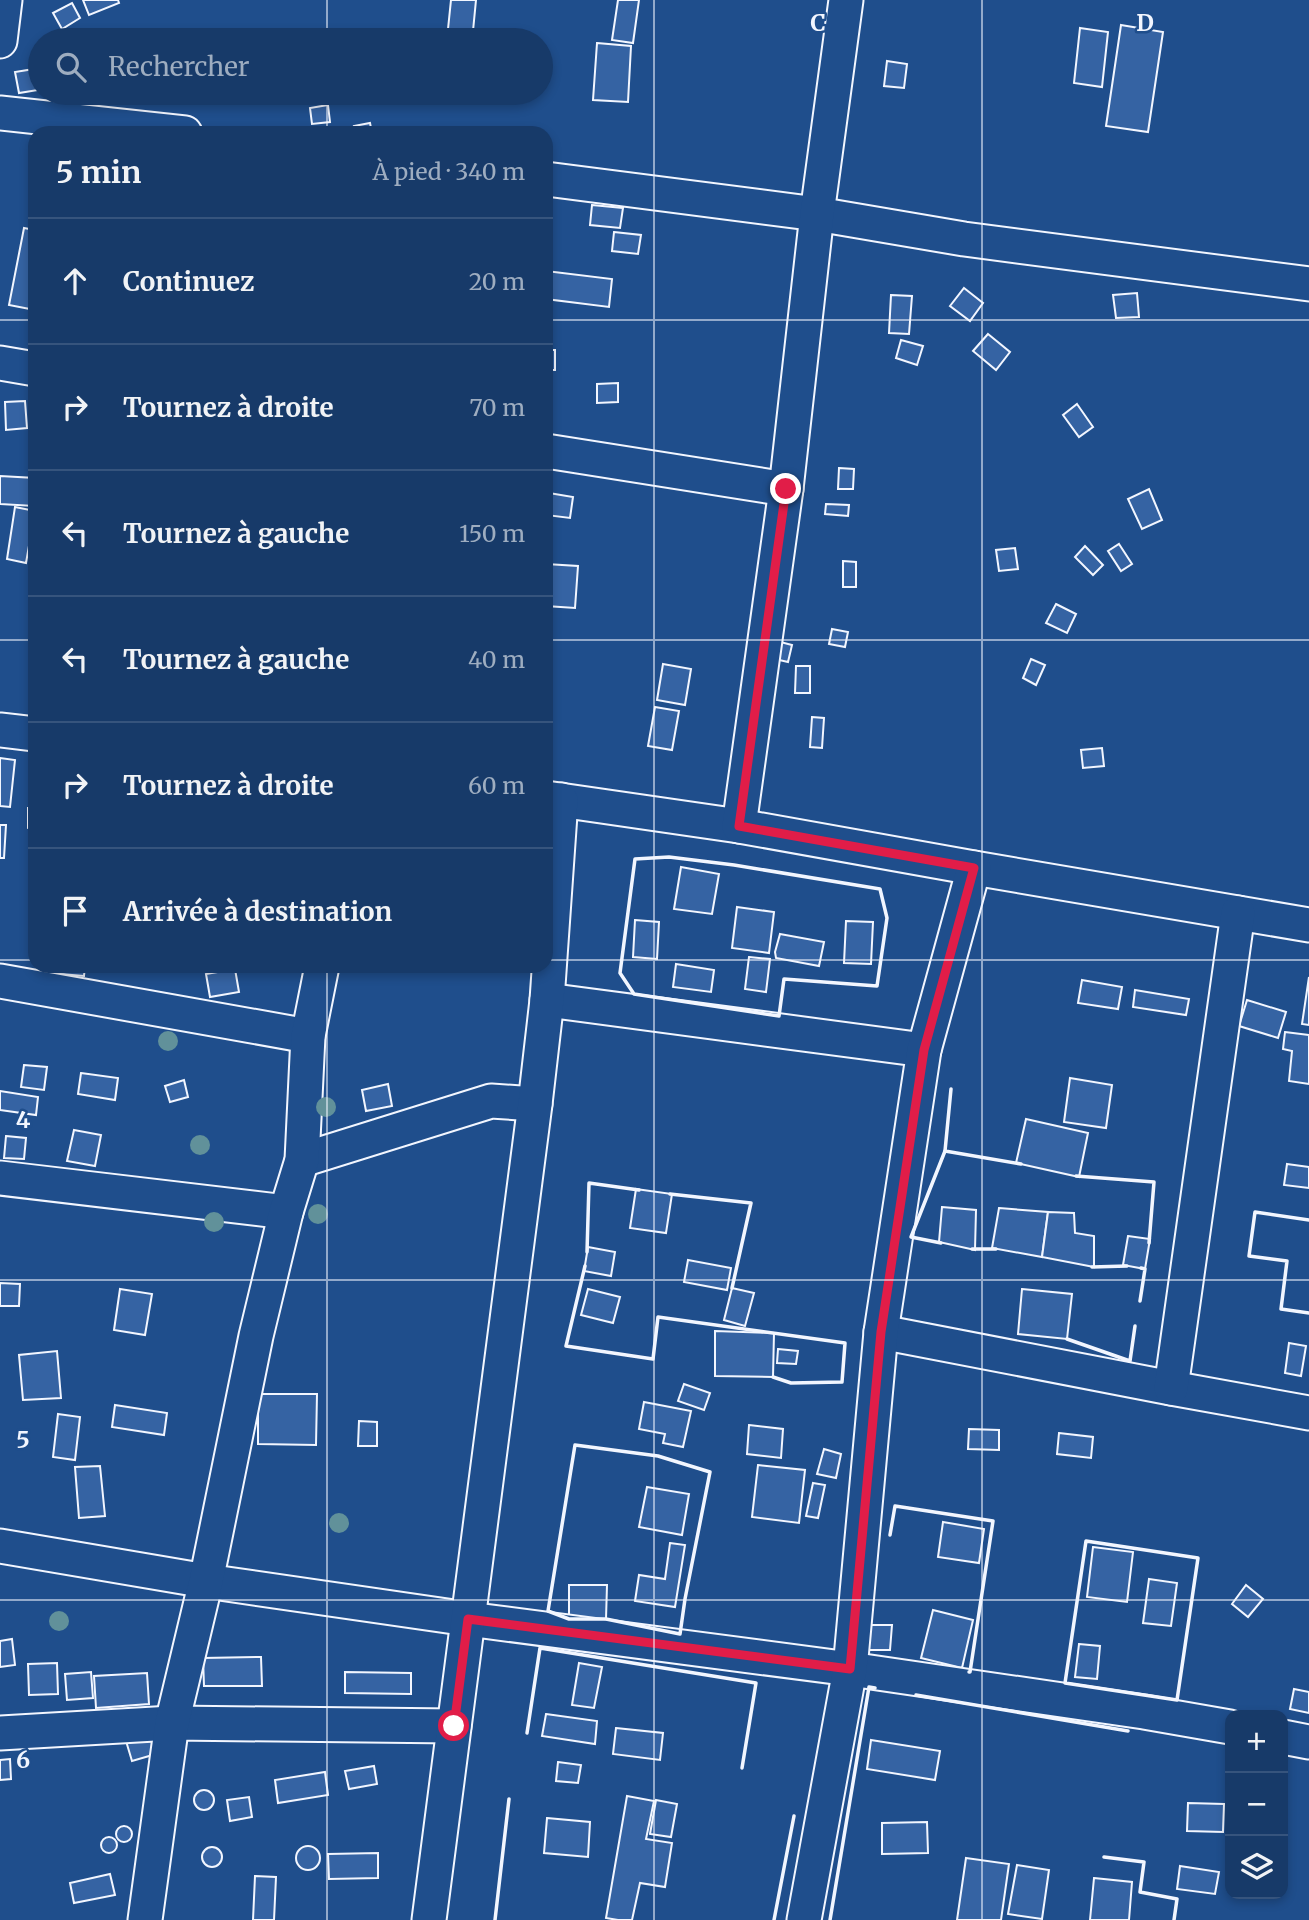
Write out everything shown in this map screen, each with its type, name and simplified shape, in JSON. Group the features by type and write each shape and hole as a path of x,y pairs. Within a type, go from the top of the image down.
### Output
{"street":[{"path":"0,41 5,0"},
{"path":"739,826 786,489 817,214 846,0"},
{"path":"0,113 120,126"},
{"path":"553,180 817,214 964,239 1309,284"},
{"path":"0,363 28,368"},
{"path":"553,452 786,489"},
{"path":"0,730 28,733"},
{"path":"553,799 739,826 1309,925"},
{"path":"804,1920 850,1669 881,1332 924,1050 974,868"},
{"path":"1171,1388 1238,913"},
{"path":"145,1920 172,1723 206,1581 256,1336 286,1212 302,1160 308,1036 321,973"},
{"path":"429,1920 535,1104 548,973"},
{"path":"0,981 308,1036"},
{"path":"547,1000 924,1050"},
{"path":"302,1160 491,1101 535,1104"},
{"path":"0,1178 286,1212"},
{"path":"881,1332 1309,1413"},
{"path":"0,1546 206,1581 468,1619 850,1669 1225,1726"},
{"path":"0,1733 172,1723 454,1726"},
{"path":"1288,1738 1309,1742"}],"building":[{"path":"83,0 118,0 119,3 89,15"},
{"path":"451,0 476,0 473,28 448,28"},
{"path":"618,0 639,0 633,43 612,40"},
{"path":"72,3 80,18 61,28 53,13"},
{"path":"1121,25 1163,32 1148,132 1106,126"},
{"path":"1080,28 1108,32 1102,87 1074,83"},
{"path":"597,43 631,46 628,102 593,100"},
{"path":"887,61 907,64 904,88 884,86"},
{"path":"28,70 28,92 19,93 15,72"},
{"path":"328,105 330,122 312,124 310,108"},
{"path":"592,205 623,208 620,228 590,225"},
{"path":"24,228 28,229 28,309 9,305"},
{"path":"614,232 641,235 638,254 612,251"},
{"path":"553,272 612,279 609,307 553,300"},
{"path":"964,288 983,303 970,321 950,306"},
{"path":"1137,293 1139,317 1116,318 1113,295"},
{"path":"891,295 912,296 909,334 889,333"},
{"path":"988,334 1010,352 996,370 973,351"},
{"path":"901,340 923,346 917,365 896,358"},
{"path":"553,350 555,350 553,370"},
{"path":"618,383 618,402 597,403 597,384"},
{"path":"25,401 27,428 6,430 5,402"},
{"path":"1077,404 1093,427 1079,437 1063,415"},
{"path":"839,468 854,469 853,489 838,489"},
{"path":"0,476 28,478 28,506 0,504"},
{"path":"1149,489 1162,520 1142,529 1128,499"},
{"path":"553,494 573,497 570,518 553,516"},
{"path":"826,504 849,505 848,516 825,514"},
{"path":"15,507 28,510 26,563 7,559"},
{"path":"1119,544 1132,564 1121,571 1108,551"},
{"path":"1085,546 1103,565 1093,575 1075,557"},
{"path":"1015,548 1018,569 999,571 996,550"},
{"path":"843,561 856,562 856,587 843,587"},
{"path":"553,564 578,566 575,608 553,606"},
{"path":"1056,604 1076,614 1067,633 1046,623"},
{"path":"832,629 848,632 845,647 829,644"},
{"path":"757,636 792,645 788,662 753,654"},
{"path":"1031,659 1045,665 1036,685 1023,678"},
{"path":"663,664 691,669 685,705 657,700"},
{"path":"796,666 810,666 810,693 795,693"},
{"path":"655,707 679,711 672,750 648,746"},
{"path":"812,717 824,718 822,748 810,747"},
{"path":"1102,748 1104,766 1083,768 1081,750"},
{"path":"0,758 15,760 10,807 0,806"},
{"path":"0,825 6,825 4,858 0,858"},
{"path":"681,867 719,874 712,914 674,909"},
{"path":"737,907 774,912 769,953 732,948"},
{"path":"635,920 659,922 657,959 633,957"},
{"path":"846,921 873,922 871,964 844,963"},
{"path":"780,934 824,942 819,966 776,958"},
{"path":"749,957 770,959 766,992 745,989"},
{"path":"676,964 714,970 711,992 673,987"},
{"path":"60,973 84,973 84,976"},
{"path":"236,973 239,992 210,997 206,974"},
{"path":"1309,977 1309,1025 1302,1024"},
{"path":"1082,980 1122,987 1118,1009 1078,1003"},
{"path":"1135,990 1189,999 1186,1015 1133,1007"},
{"path":"1247,1000 1286,1012 1278,1038 1239,1026"},
{"path":"1285,1032 1309,1035 1309,1084 1289,1081 1292,1051 1283,1049"},
{"path":"24,1065 47,1067 44,1090 21,1087"},
{"path":"81,1073 118,1078 115,1100 78,1094"},
{"path":"1070,1078 1112,1085 1106,1128 1064,1122"},
{"path":"184,1080 188,1097 170,1102 165,1086"},
{"path":"388,1084 392,1106 366,1111 362,1090"},
{"path":"0,1091 38,1097 36,1115 0,1110"},
{"path":"1026,1119 1088,1133 1079,1177 1016,1163"},
{"path":"74,1130 101,1135 95,1166 67,1161"},
{"path":"6,1136 26,1138 24,1159 4,1158"},
{"path":"1287,1164 1309,1167 1309,1188 1284,1185"},
{"path":"636,1189 672,1194 666,1233 630,1228"},
{"path":"942,1207 976,1210 975,1250 939,1242"},
{"path":"999,1208 1048,1212 1042,1257 992,1248"},
{"path":"1048,1212 1074,1213 1075,1233 1094,1236 1094,1267 1042,1257"},
{"path":"1128,1236 1150,1239 1145,1269 1123,1265"},
{"path":"588,1247 615,1252 611,1276 584,1271"},
{"path":"688,1260 731,1268 727,1290 684,1282"},
{"path":"0,1283 20,1284 19,1306 0,1306"},
{"path":"732,1288 754,1293 745,1326 724,1320"},
{"path":"120,1289 152,1294 145,1335 114,1330"},
{"path":"588,1289 620,1297 613,1323 581,1315"},
{"path":"1022,1289 1072,1294 1067,1339 1018,1334"},
{"path":"715,1331 774,1333 773,1377 715,1376"},
{"path":"1289,1343 1306,1346 1301,1376 1285,1373"},
{"path":"778,1349 798,1351 796,1364 777,1363"},
{"path":"57,1351 61,1398 23,1400 19,1355"},
{"path":"684,1384 710,1393 704,1410 678,1401"},
{"path":"258,1394 317,1394 316,1445 258,1444"},
{"path":"644,1402 691,1411 683,1447 663,1443 665,1434 639,1429"},
{"path":"115,1405 167,1413 164,1435 112,1427"},
{"path":"58,1414 80,1417 75,1460 53,1457"},
{"path":"359,1421 377,1422 377,1446 358,1446"},
{"path":"749,1425 783,1429 781,1458 747,1454"},
{"path":"969,1429 999,1430 999,1450 968,1449"},
{"path":"1059,1433 1093,1437 1091,1458 1057,1454"},
{"path":"824,1449 841,1454 836,1478 817,1474"},
{"path":"758,1465 805,1470 799,1523 752,1517"},
{"path":"100,1466 105,1516 79,1518 75,1467"},
{"path":"813,1483 825,1485 818,1518 806,1516"},
{"path":"647,1487 689,1494 682,1535 639,1527"},
{"path":"943,1522 984,1529 979,1563 938,1557"},
{"path":"670,1543 685,1545 675,1607 635,1601 639,1575 665,1579"},
{"path":"1093,1547 1133,1552 1127,1602 1087,1597"},
{"path":"1149,1579 1177,1583 1171,1626 1143,1623"},
{"path":"569,1585 607,1585 606,1619 569,1619"},
{"path":"1246,1585 1263,1599 1248,1617 1232,1604"},
{"path":"933,1610 973,1620 962,1668 921,1658"},
{"path":"866,1625 892,1625 890,1650 863,1650"},
{"path":"12,1639 15,1665 0,1667 0,1641"},
{"path":"1079,1644 1100,1646 1097,1679 1075,1677"},
{"path":"261,1657 262,1686 204,1686 203,1658"},
{"path":"57,1663 58,1694 29,1695 28,1664"},
{"path":"579,1663 602,1667 594,1708 572,1705"},
{"path":"91,1672 93,1698 67,1700 65,1674"},
{"path":"345,1672 411,1673 411,1694 345,1693"},
{"path":"147,1673 149,1704 96,1708 94,1676"},
{"path":"1294,1689 1309,1692 1309,1713 1290,1709"},
{"path":"546,1714 597,1721 595,1744 542,1736"},
{"path":"616,1728 663,1733 660,1760 613,1754"},
{"path":"151,1734 156,1754 132,1761 126,1741"},
{"path":"871,1740 940,1751 935,1780 867,1769"},
{"path":"10,1759 11,1779 0,1780 0,1760"},
{"path":"558,1762 581,1765 578,1783 556,1781"},
{"path":"374,1766 377,1784 349,1789 345,1771"},
{"path":"325,1772 328,1795 278,1803 275,1780"},
{"path":"204,1790 211,1793 214,1800 211,1807 204,1810 197,1807 194,1800 197,1793"},
{"path":"627,1796 654,1801 646,1839 672,1843 665,1887 640,1883 632,1920 618,1920 606,1918"},
{"path":"249,1797 252,1817 230,1821 227,1800"},
{"path":"656,1800 677,1804 671,1837 650,1834"},
{"path":"1188,1803 1224,1804 1223,1832 1187,1831"},
{"path":"547,1818 590,1822 588,1857 544,1853"},
{"path":"927,1822 928,1853 882,1854 882,1823"},
{"path":"121,1826 127,1826 132,1834 130,1840 121,1842 116,1837 116,1831"},
{"path":"109,1837 115,1839 115,1851 109,1853 103,1851 101,1845 103,1839"},
{"path":"308,1846 319,1853 320,1858 313,1869 308,1870 297,1863 296,1858 303,1847"},
{"path":"212,1847 219,1850 222,1857 219,1864 212,1867 205,1864 202,1857 205,1850"},
{"path":"378,1853 378,1878 329,1879 328,1854"},
{"path":"966,1858 1009,1864 1001,1920 957,1920"},
{"path":"1017,1865 1049,1870 1042,1919 1008,1914"},
{"path":"1180,1866 1219,1872 1215,1894 1177,1889"},
{"path":"110,1874 115,1895 74,1903 70,1883"},
{"path":"255,1876 276,1877 274,1920 253,1920"},
{"path":"1094,1878 1132,1882 1129,1920 1090,1920"}],"wall":[{"path":"669,857 880,889 887,918 877,986 784,979 779,1016 634,994 620,973 635,859 669,857"},
{"path":"951,1089 945,1151 1021,1164"},
{"path":"941,1243 911,1237 945,1151"},
{"path":"1076,1176 1154,1182 1149,1243"},
{"path":"587,1252 589,1183 639,1190"},
{"path":"670,1194 751,1203 732,1288"},
{"path":"1309,1220 1255,1212 1249,1256 1287,1261 1281,1309 1309,1313"},
{"path":"972,1249 996,1249"},
{"path":"585,1266 566,1346 653,1359 658,1317 845,1343 842,1382 791,1383 773,1377"},
{"path":"1092,1267 1127,1266"},
{"path":"1140,1301 1145,1269 1141,1268"},
{"path":"1067,1339 1130,1361 1135,1326"},
{"path":"575,1445 658,1456 710,1472 680,1634 606,1619 569,1619 548,1611 575,1445"},
{"path":"890,1535 895,1506 993,1521 969,1672"},
{"path":"1086,1541 1198,1558 1177,1700 1065,1683 1086,1541"},
{"path":"527,1733 540,1648 756,1683 742,1768"},
{"path":"830,1920 869,1687 875,1688"},
{"path":"916,1695 1128,1731"},
{"path":"495,1920 509,1799"},
{"path":"774,1920 794,1816"},
{"path":"1104,1857 1144,1862 1140,1892 1177,1899 1174,1920"}],"route":[{"path":"454,1726 468,1619 850,1669 881,1332 924,1050 974,868 739,826 786,489"}]}
